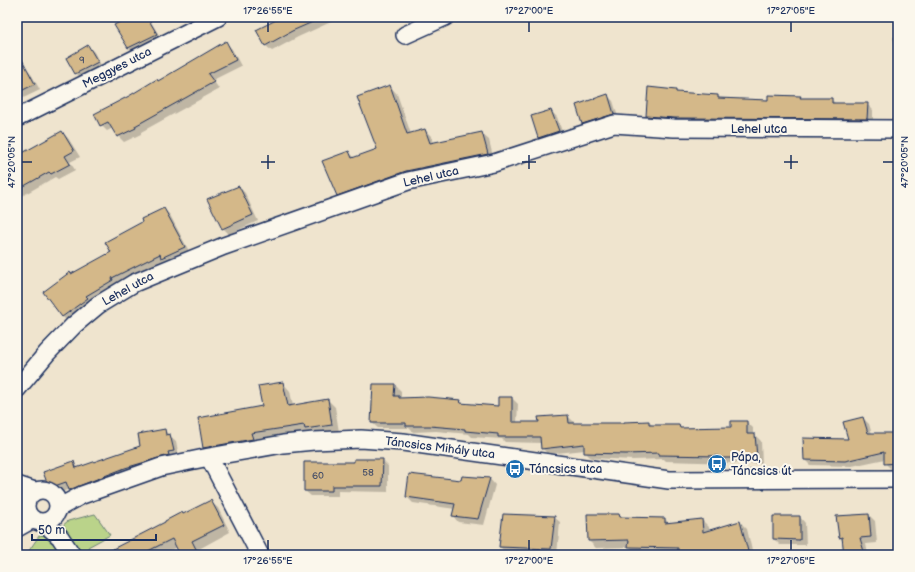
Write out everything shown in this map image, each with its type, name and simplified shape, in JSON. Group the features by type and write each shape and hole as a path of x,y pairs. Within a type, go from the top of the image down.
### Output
{"street":[{"name":"Meggyes utca","path":"17,118 218,17"},
{"path":"405,35 445,17"},
{"name":"Lehel utca","path":"17,388 47,353 74,325 98,305 134,283 224,246 408,181 494,163 614,124 674,128 898,129"},
{"name":"Táncsics Mihály utca","path":"35,505 82,494 161,467 209,457 283,444 361,439 403,442 669,480 898,479"},
{"path":"209,457 260,555"},
{"path":"17,528 35,505 72,555"}],"green space":[{"path":"95,514 110,535 88,547 93,555 26,555 39,536 56,531 68,521"}],"building":[{"path":"130,17 147,17 157,34 128,48 114,25"},
{"path":"282,17 324,17 292,31 265,46 256,30"},
{"path":"226,41 236,60 208,74 214,82 135,126 136,128 117,137 108,122 100,126 94,114 129,96 157,79 158,81"},
{"path":"88,45 98,62 75,74 66,58"},
{"path":"17,50 35,84 17,93"},
{"path":"390,85 407,134 425,129 430,143 482,132 488,154 406,171 337,196 322,161 349,151 352,158 377,149 357,97"},
{"path":"648,87 676,90 676,92 718,95 718,98 768,100 768,95 801,96 800,98 832,98 832,103 868,103 867,119 674,118 646,116"},
{"path":"608,94 614,114 582,124 576,105"},
{"path":"551,110 559,131 538,138 531,116"},
{"path":"62,131 74,151 65,156 70,164 51,174 49,172 17,190 17,156"},
{"path":"239,186 253,215 222,229 207,199"},
{"path":"164,208 185,247 161,258 160,254 112,278 113,280 86,296 88,298 62,317 43,292 70,272 71,274 111,252 105,242 142,222 141,219"},
{"path":"283,382 288,406 328,399 332,425 305,429 304,425 251,433 253,439 203,448 198,418 262,406 258,386"},
{"path":"373,384 395,384 394,396 399,396 399,398 428,397 461,400 460,403 498,406 498,397 512,397 512,422 539,422 538,417 568,415 569,423 624,423 649,421 649,425 679,425 680,428 731,427 731,421 747,421 747,434 755,434 757,458 659,455 659,453 584,453 584,444 541,449 540,437 498,437 498,434 465,431 465,429 430,426 406,426 406,423 371,423"},
{"path":"863,417 868,433 898,433 898,463 884,464 884,452 845,461 804,460 803,438 848,439 843,422"},
{"path":"165,429 166,435 170,434 174,451 168,452 169,455 125,468 69,490 66,482 49,488 43,472 74,461 76,468 140,446 138,434"},
{"path":"354,459 383,459 382,486 332,486 332,491 304,491 304,462 354,462"},
{"path":"409,474 461,480 462,476 490,478 478,519 452,516 455,504 406,497"},
{"path":"211,500 224,525 192,541 199,555 180,555 172,539 140,555 101,555 182,512 183,514"},
{"path":"503,514 555,516 551,549 499,547"},
{"path":"587,514 619,514 620,517 665,518 665,523 702,519 703,532 740,521 749,555 678,555 678,548 628,547 629,540 588,541"},
{"path":"869,514 871,537 860,538 865,555 844,555 842,537 839,538 836,516"},
{"path":"773,516 800,516 800,540 773,539"}],"place":[{"name":"Pápa, Táncsics út","path":"717,464"},
{"name":"Táncsics utca","path":"515,469"}]}
